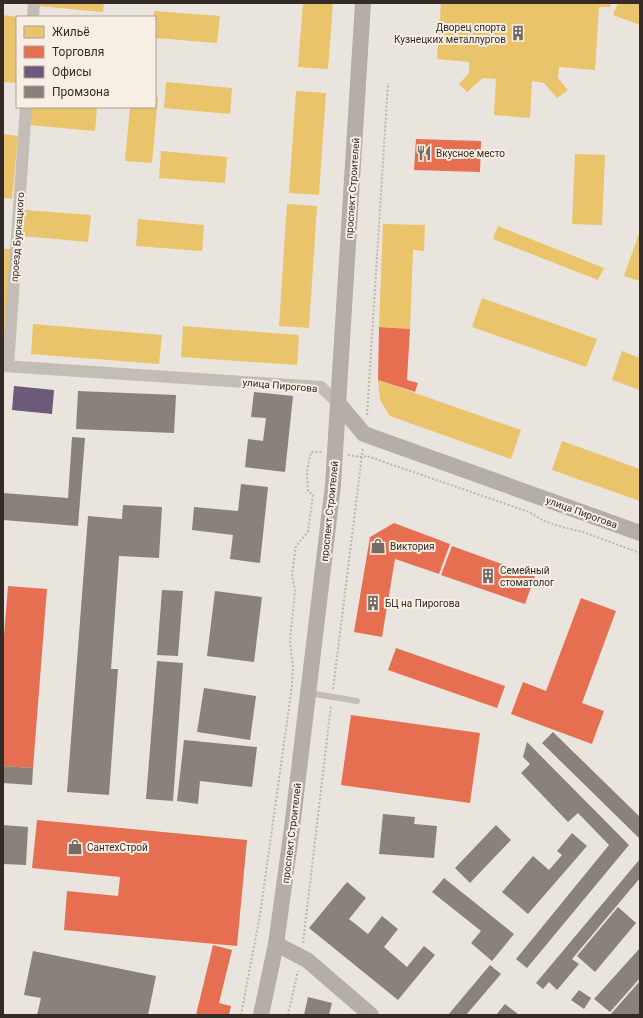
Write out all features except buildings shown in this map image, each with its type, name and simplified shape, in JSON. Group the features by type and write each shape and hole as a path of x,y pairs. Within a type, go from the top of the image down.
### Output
{"street":[{"path":"33,16 34,3"},
{"name":"проспект Строителей","path":"261,1015 276,944 292,828 333,485 363,3"},
{"name":"проезд Буркацкого","path":"6,366 26,108"},
{"name":"улица Пирогова","path":"6,366 321,387 338,403 364,434 444,461 640,533"},
{"path":"276,944 301,957 371,1015"}],"lane":[{"path":"307,693 357,701"}],"path":[{"path":"288,1015 301,957 367,413 388,83"},
{"path":"241,1015 260,915 292,686 293,667 290,641 295,590 292,575 296,546 308,532 313,495 308,491 307,471 311,452 335,453 361,457 367,456 529,512 544,521 583,532 640,552"}],"place":[{"name":"Дворец спорта Кузнецких металлургов","path":"518,33"},
{"name":"Вкусное место","path":"424,153"},
{"name":"Виктория","path":"378,546"},
{"name":"Семейный стоматолог","path":"488,576"},
{"name":"БЦ на Пирогова","path":"373,603"},
{"name":"СантехСтрой","path":"75,847"}]}
